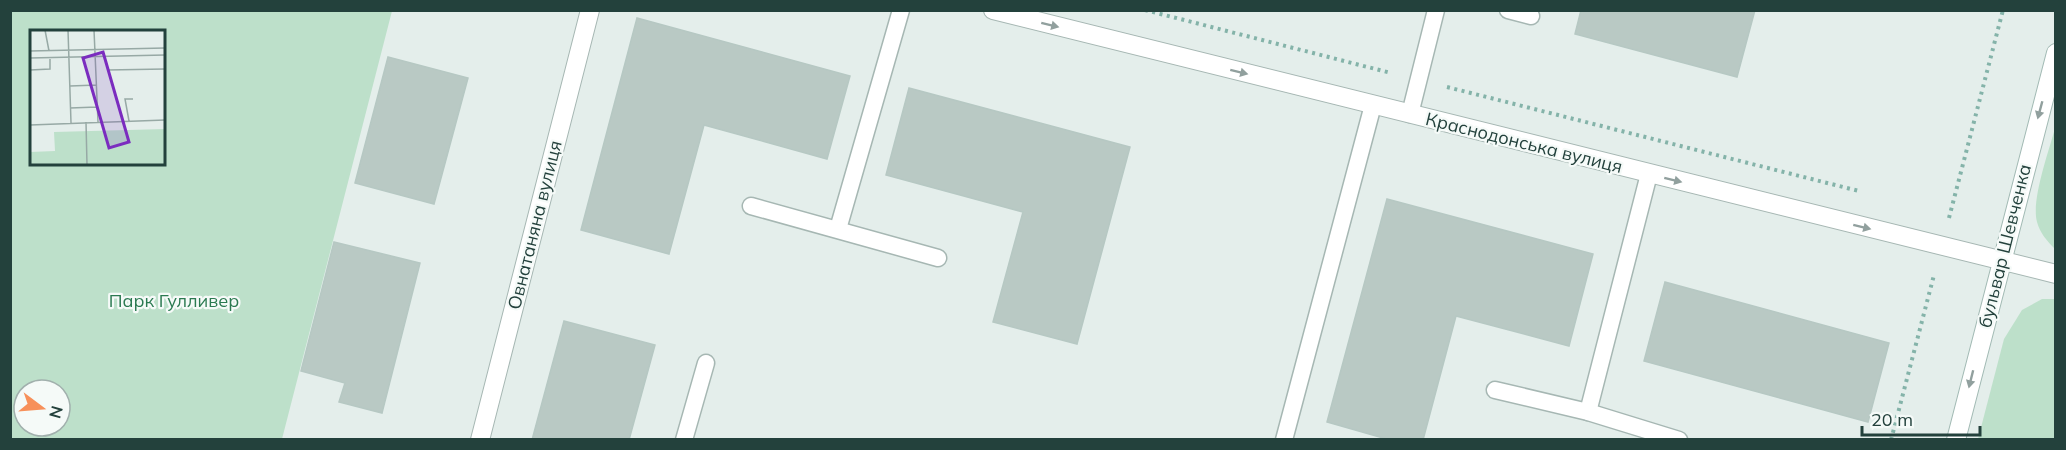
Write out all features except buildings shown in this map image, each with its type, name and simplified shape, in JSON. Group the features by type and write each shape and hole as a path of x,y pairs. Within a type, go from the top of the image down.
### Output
{"street":[{"name":"Овнатаняна вулиця","path":"480,440 590,10"},
{"name":"Краснодонська вулиця","path":"993,10 2055,274"},
{"name":"бульвар Шевченка","path":"1956,440 2055,53"}],"lane":[{"path":"838,229 901,10"},
{"path":"1410,114 1436,10"},
{"path":"1508,10 1531,16"},
{"path":"1284,440 1373,105"},
{"path":"1588,412 1648,174"},
{"path":"751,206 938,258"},
{"path":"684,440 706,363"},
{"path":"1495,390 1588,412 1654,436 1679,440"}],"path":[{"path":"1145,10 1869,194"}],"green space":[{"name":"Парк Гулливер","path":"10,11 392,11 282,439 11,439"},
{"path":"2055,128 2055,249 2040,230 2037,222 2036,201"},
{"path":"2042,299 2055,299 2055,439 1978,439 2004,339 2022,310"}]}
